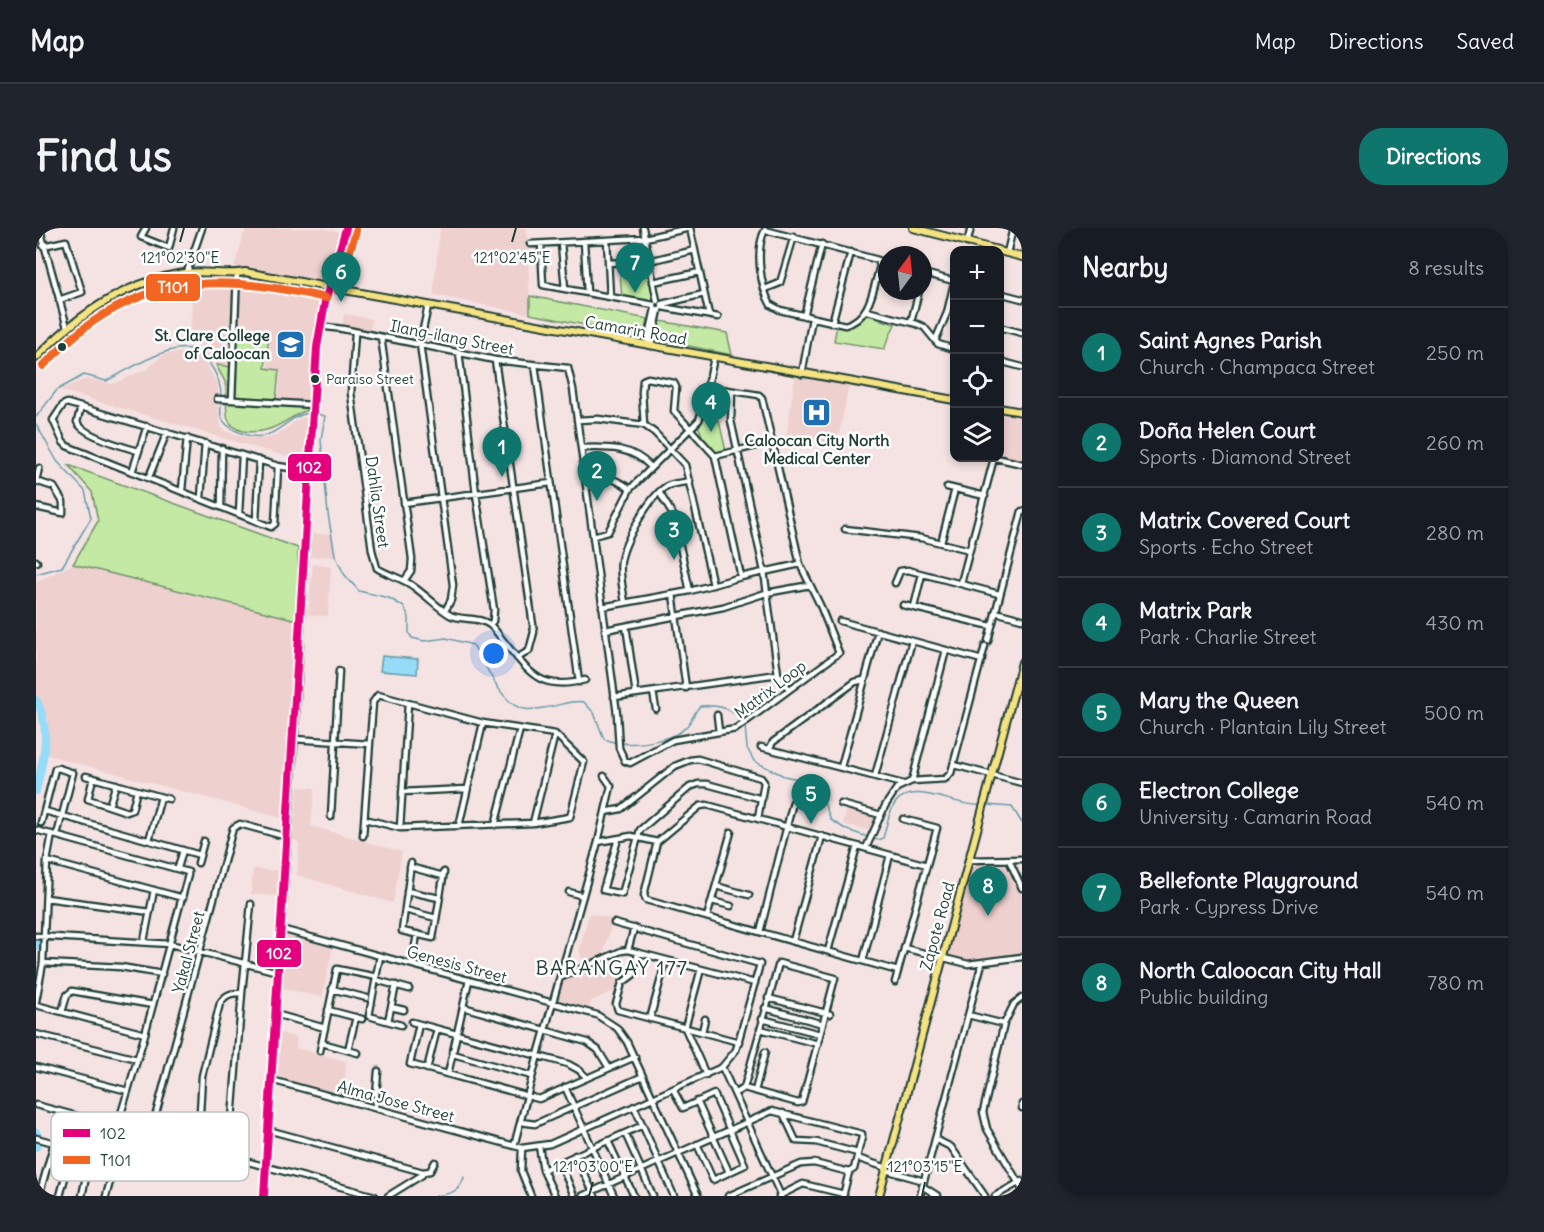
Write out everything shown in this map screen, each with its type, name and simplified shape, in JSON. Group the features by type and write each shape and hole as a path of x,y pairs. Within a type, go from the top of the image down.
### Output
{"main road":[{"path":"264,1196 319,327 346,228"},
{"path":"913,228 980,246"},
{"path":"1004,252 1022,257"},
{"name":"Camarin Road","path":"36,358 67,327 110,299 143,282 188,272 264,274 328,288 950,399"},
{"path":"1004,409 1022,412"},
{"name":"Zapote Road","path":"879,1196 1022,662"}],"street":[{"path":"146,228 141,237 169,248 174,228"},
{"path":"188,272 202,228"},
{"path":"643,228 658,306 649,345"},
{"path":"531,244 645,238 667,230 690,228 709,315"},
{"path":"967,243 971,228"},
{"path":"1004,246 1013,228"},
{"path":"770,230 822,244 879,261 867,311 848,325 775,308 768,301 759,253 764,232 770,230"},
{"path":"41,233 67,327"},
{"path":"765,290 780,283 794,237"},
{"path":"606,240 610,297"},
{"path":"44,246 66,241 82,292 59,300"},
{"path":"584,241 587,293"},
{"path":"561,243 565,289"},
{"path":"541,244 542,285 718,317"},
{"path":"804,315 822,244"},
{"path":"608,263 649,261 695,250"},
{"path":"832,323 851,252"},
{"path":"653,282 700,272"},
{"path":"229,400 239,273"},
{"path":"932,276 950,281"},
{"path":"658,306 704,294"},
{"path":"1004,294 1022,299"},
{"path":"911,322 917,300"},
{"path":"934,341 947,313 950,300"},
{"path":"427,306 420,344 453,585 451,600 445,611"},
{"path":"867,311 924,327 934,341 950,347"},
{"path":"802,374 812,318"},
{"name":"Ilang-ilang Street","path":"319,327 420,344 495,360 553,367"},
{"path":"1004,328 1022,333"},
{"name":"Dahlia Street","path":"355,333 351,393 374,561 377,568 404,581 452,616 482,621 490,625"},
{"path":"381,337 412,562 411,571 404,581"},
{"path":"459,352 476,494 494,610 490,625 532,674 546,682 563,685 585,680"},
{"path":"592,536 608,532 630,489 700,419 714,358"},
{"path":"495,360 534,633 529,651 517,658"},
{"path":"1004,362 1022,367"},
{"path":"535,365 579,682"},
{"name":"Matrix Loop","path":"553,367 565,367 570,370 619,748 625,761 630,763 673,740 736,729 839,653 800,564 760,396 709,386"},
{"path":"644,425 642,392 644,380 648,378 676,385 674,411 715,456 741,577"},
{"path":"732,392 731,421 764,571 778,674 789,689"},
{"path":"217,399 314,405"},
{"path":"278,466 273,526 67,446 53,420 65,403 278,466 310,473"},
{"path":"81,407 77,422 79,427 105,440 138,451"},
{"path":"577,420 598,419 644,425 655,433 687,468 713,585"},
{"path":"132,472 147,426"},
{"path":"149,477 167,432"},
{"path":"182,490 187,438"},
{"path":"715,456 772,442"},
{"path":"201,498 205,443"},
{"path":"220,507 222,448"},
{"path":"581,448 608,448 634,453 651,467"},
{"path":"239,513 242,455"},
{"path":"256,521 260,460"},
{"path":"1004,460 1022,464"},
{"path":"961,583 994,462"},
{"path":"36,507 63,513 63,502 57,490 48,484 36,481 39,468"},
{"path":"585,478 609,477 630,489"},
{"path":"625,603 620,568 621,559 642,514 659,492 668,486 690,481"},
{"path":"404,503 551,483"},
{"path":"947,487 985,496"},
{"path":"941,543 955,489"},
{"path":"659,492 673,514 690,591"},
{"path":"866,848 892,794 903,784 912,781 945,779 951,773 1022,511"},
{"path":"845,529 921,538 970,550"},
{"path":"602,607 690,591 800,564"},
{"path":"895,583 900,571 908,570 999,594"},
{"path":"914,607 922,574"},
{"path":"605,630 723,607 766,593 810,585"},
{"path":"673,594 686,688"},
{"path":"903,605 992,626"},
{"path":"995,612 1022,619"},
{"path":"840,621 982,660"},
{"path":"626,626 636,694"},
{"path":"842,767 878,631"},
{"path":"875,776 912,641"},
{"path":"912,781 946,650"},
{"path":"331,817 339,671"},
{"path":"614,697 778,674"},
{"path":"769,749 773,742 855,682 864,680"},
{"path":"653,692 656,709"},
{"path":"363,836 373,702 375,697 380,695 483,723 555,734 584,762 570,817 533,823 400,828 365,819"},
{"path":"400,828 408,703"},
{"path":"717,715 719,732"},
{"path":"459,826 483,723"},
{"path":"495,825 520,729"},
{"path":"533,823 555,734"},
{"path":"294,740 370,744"},
{"path":"761,747 903,784"},
{"path":"605,812 621,809 675,766 698,759 758,776 764,782 758,819"},
{"path":"954,765 1022,783"},
{"path":"41,823 56,768 73,773 47,861 46,898 40,936 43,963 36,1003 145,1034"},
{"path":"86,776 169,799"},
{"path":"514,1146 598,842 611,786 604,776"},
{"path":"93,778 88,799 130,812 137,790"},
{"path":"109,806 116,784"},
{"path":"618,839 603,890 622,894 640,830 694,785 707,784 762,799"},
{"path":"402,792 467,789"},
{"path":"149,840 161,797"},
{"path":"760,932 793,802"},
{"path":"841,804 881,814"},
{"path":"898,971 646,900 644,898 657,842 704,805 927,865"},
{"path":"45,811 200,855"},
{"path":"895,982 937,828 903,819"},
{"name":"Yakal Street","path":"157,1112 233,828 240,824 286,837"},
{"path":"36,830 188,872 162,974 122,1112"},
{"path":"707,917 731,832"},
{"path":"793,941 822,836"},
{"path":"598,842 637,837 657,842"},
{"path":"198,863 204,841"},
{"path":"828,951 857,846"},
{"path":"178,868 183,850"},
{"path":"863,961 890,855"},
{"path":"968,860 1022,859"},
{"path":"1009,860 1022,888"},
{"path":"47,861 183,898"},
{"path":"410,865 443,874 440,898 432,939 402,930 410,865"},
{"path":"716,886 749,895"},
{"path":"144,941 154,890"},
{"path":"407,891 440,898"},
{"path":"569,892 583,896"},
{"path":"46,898 150,912"},
{"path":"712,901 730,906"},
{"path":"233,1112 251,903"},
{"path":"405,910 436,918"},
{"path":"531,1196 521,1171 522,1148 539,1146 585,1129 706,1075 722,1067 733,1056 739,1042 760,964 614,923"},
{"path":"628,950 634,928"},
{"name":"Genesis Street","path":"281,929 553,1002 597,1015 610,1022 624,1036 635,1057 698,1196"},
{"path":"412,964 417,934"},
{"path":"40,936 170,944 278,972"},
{"path":"904,948 962,963 982,963 1022,957"},
{"path":"560,978 628,950 755,983"},
{"path":"638,953 633,975 621,984 616,1008 739,1042"},
{"path":"381,956 369,1016 401,1025"},
{"path":"650,1019 666,960"},
{"path":"43,963 121,967 162,974"},
{"path":"735,1094 744,1088 777,965 781,963 834,978 828,1014 820,1034 801,1104 744,1088"},
{"path":"920,1196 982,963"},
{"path":"320,1051 337,969 372,976"},
{"path":"700,969 686,1028 706,1075"},
{"path":"376,980 409,989"},
{"path":"448,1074 469,980"},
{"path":"388,1022 396,985"},
{"path":"332,989 367,998"},
{"path":"62,1012 66,995 72,991 153,1005"},
{"path":"200,1112 202,1076 219,1003 230,993 242,993"},
{"path":"768,998 828,1014"},
{"path":"1022,998 1014,1004 1004,1024 982,1112 987,1129 1022,1189"},
{"path":"392,1007 404,1010"},
{"path":"463,1007 586,1042 598,1050 609,1068"},
{"path":"765,1008 823,1024"},
{"path":"328,1010 362,1019"},
{"path":"275,1014 325,1028"},
{"path":"968,1014 1004,1024"},
{"path":"348,1050 356,1017"},
{"path":"702,1032 705,1019"},
{"path":"762,1019 820,1034"},
{"path":"412,1022 574,1066 587,1078"},
{"path":"419,1024 409,1063 527,1096 542,1098 635,1057"},
{"path":"428,1069 437,1029"},
{"path":"760,1029 818,1044"},
{"path":"36,1034 137,1059"},
{"path":"322,1043 358,1053"},
{"path":"755,1091 765,1052"},
{"path":"453,1054 532,1076"},
{"path":"36,1067 128,1091"},
{"path":"582,1196 594,1194 625,1176 747,1121 772,1111 863,1135 854,1168 849,1172 844,1195 803,1184 780,1196 772,1176 747,1121 735,1094 722,1067"},
{"path":"375,1108 378,1071"},
{"path":"521,1122 535,1124 643,1076"},
{"name":"Alma Jose Street","path":"271,1080 522,1148"},
{"path":"565,1087 614,1196"},
{"path":"673,1089 683,1108 714,1094 745,1165 713,1180 697,1144"},
{"path":"697,1101 729,1172"},
{"path":"36,1105 62,1112"},
{"path":"634,1106 674,1196"},
{"path":"783,1113 796,1142 816,1142 858,1155 923,1184 938,1196"},
{"path":"543,1170 643,1125"},
{"path":"268,1130 423,1172 430,1172 435,1162"},
{"path":"625,1133 653,1196"},
{"path":"36,1138 51,1142"},
{"path":"935,1139 951,1147 985,1196"},
{"path":"608,1141 634,1196"},
{"path":"539,1146 543,1170 555,1196"},
{"path":"39,1196 51,1154"},
{"path":"575,1155 594,1194"},
{"path":"249,1162 375,1196"},
{"path":"560,1162 574,1196"},
{"path":"729,1196 808,1162 849,1172"},
{"path":"388,1196 422,1175 423,1172"},
{"path":"60,1196 64,1181"},
{"path":"82,1196 85,1181"},
{"path":"106,1196 110,1181"},
{"path":"995,1196 1020,1182"}],"shaded area":[{"path":"246,228 323,228 340,232 326,280 234,267"},
{"path":"440,228 527,228 530,314 433,295"},
{"path":"193,277 235,279 231,368 216,365 205,346 190,344"},
{"path":"240,278 312,291 318,308 313,334 307,402 278,400 280,369 268,368 270,334 237,334"},
{"path":"344,314 372,319 369,334 342,329"},
{"path":"190,352 202,357 218,385 218,409 221,427 224,431 250,438 270,438 285,430 296,420 308,417 305,462 60,390 86,379 113,384 147,369 164,354"},
{"name":"Caloocan City North Medical Center","path":"795,377 849,386 837,445 786,437"},
{"path":"1004,415 1022,418 1022,463 1004,459"},
{"path":"312,534 332,534 337,556 310,557"},
{"path":"73,564 297,620 285,819 47,755 48,719 36,697 36,582"},
{"path":"313,564 331,567 328,616 308,615"},
{"path":"298,787 315,788 311,826 402,852 393,903 297,875 299,843 293,839"},
{"path":"847,809 875,816 872,831 843,824"},
{"path":"972,863 1006,865 1022,893 1022,955 971,961 948,955"},
{"path":"253,869 281,871 279,896 251,894"},
{"path":"589,913 613,919 602,958 585,965 579,951"},
{"path":"286,934 333,947 322,997 282,988"},
{"path":"618,955 628,977 619,981 616,990 591,1001 589,1008 556,999 561,981"},
{"path":"281,1033 297,1038 296,1048 346,1061 344,1096 278,1077"}],"green space":[{"path":"648,273 654,299 651,302 622,298 620,274"},
{"path":"530,296 648,319 645,337 530,314"},
{"path":"867,313 882,316 881,320 895,324 884,349 834,341 837,325 848,327"},
{"path":"660,321 727,333 732,355 656,339"},
{"path":"233,335 269,336 265,368 279,370 276,400 309,403 309,409 278,426 262,431 243,431 233,426 227,416 225,382 216,365 231,367"},
{"path":"702,416 719,421 726,451 716,454 703,438 698,425"},
{"path":"68,465 298,548 297,620 73,564 98,521 92,492"}],"water":[{"path":"382,656 418,659 417,674 380,671"}],"waterway":[{"path":"36,417 57,390 84,375 106,381 154,356 180,349 192,349 206,357 219,381 221,397"},
{"path":"221,402 221,416 228,426 241,433 255,436 267,435 298,416 309,413"},
{"path":"317,414 325,416 321,440 328,514 335,555 344,574 359,591 389,598 404,607 409,617 409,633 412,638 424,641 446,638 473,645 499,689 512,704 529,710 584,702 594,713 604,739 617,743"},
{"path":"36,424 57,461 85,491 91,518 62,567 36,574"},
{"path":"36,700 41,711 45,733 45,745 36,791"},
{"path":"622,743 647,742 681,732 700,706 724,708 734,713 743,722"},
{"path":"745,726 747,748 754,761 784,776 808,781 820,793 831,820 847,830 868,837"},
{"path":"873,839 883,838 891,810 904,796 925,794 961,803 982,805"},
{"path":"987,805 1012,807 1022,823"},
{"path":"36,939 38,944 36,946"},
{"path":"36,1132 38,1137 36,1147"},
{"path":"436,1196 454,1191 460,1186 464,1177"}],"transit line":[{"name":"102","path":"264,1196 317,347 325,302 346,228"},
{"name":"T101","path":"338,291 356,231"},
{"name":"T101","path":"43,366 91,323 119,306 148,294 176,287 205,284 264,286 326,298"}],"place":[{"name":"Bellefonte Playground","path":"635,293"},
{"name":"Electron College","path":"341,302"},
{"name":"St. Clare College of Caloocan","path":"291,344"},
{"name":"Paraiso Street","path":"315,379"},
{"name":"Caloocan City North Medical Center","path":"817,412"},
{"name":"Matrix Park","path":"711,432"},
{"name":"Saint Agnes Parish","path":"502,477"},
{"name":"Doña Helen Court","path":"597,501"},
{"name":"Matrix Covered Court","path":"674,560"},
{"name":"Mary the Queen","path":"811,824"},
{"name":"North Caloocan City Hall","path":"988,916"}],"district":[{"name":"BARANGAY 177","path":"612,967"}]}
